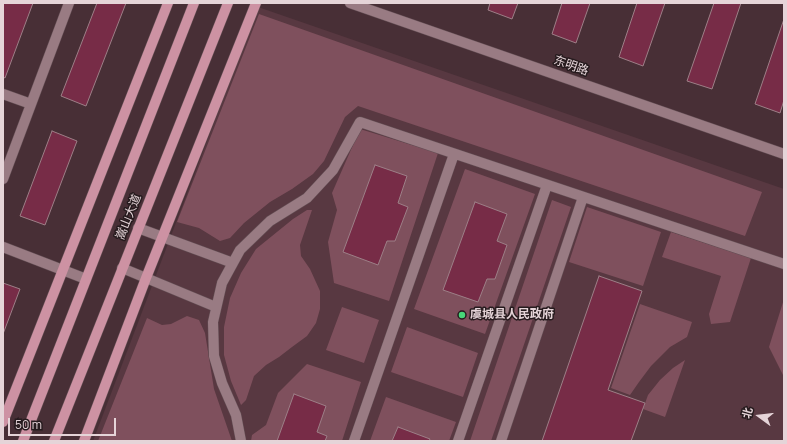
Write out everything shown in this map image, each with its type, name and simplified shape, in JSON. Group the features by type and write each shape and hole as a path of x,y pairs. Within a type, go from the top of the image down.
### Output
{"main road":[{"path":"3,422 168,3"},
{"name":"嵩山大道","path":"23,441 194,3"},
{"name":"嵩山大道","path":"54,441 228,3"},
{"path":"84,441 162,237 256,3"}],"street":[{"path":"3,179 68,3"},
{"name":"东明路","path":"350,3 784,154"},
{"path":"3,94 31,104"},
{"path":"240,441 236,415 222,383 214,356 213,322 222,283 240,250 270,221 307,198 333,170 360,122 784,264"},
{"path":"354,441 454,154"},
{"path":"458,441 547,185"},
{"path":"501,441 583,197"},
{"path":"138,228 233,263"},
{"path":"3,247 86,279"},
{"path":"122,268 216,307"}],"shaded area":[{"name":"虞城县人民政府","path":"258,7 784,189 784,441 93,441"},
{"path":"259,14 762,192 745,236 358,106 345,117 324,161 313,174 270,202 244,223 230,238 220,241 199,228 177,222"},
{"path":"360,129 438,153 389,301 334,283 328,242 337,210 332,193"},
{"path":"465,169 535,194 485,334 414,309"},
{"path":"552,200 571,207 491,441 470,441"},
{"path":"587,207 661,232 643,286 569,262"},
{"path":"307,210 312,210 300,245 301,256 310,269 320,291 320,309 316,323 307,336 266,365 254,376 246,400 241,405 231,381 224,355 224,327 230,298 241,273 256,249 293,219"},
{"path":"671,232 751,258 730,322 711,324 709,314 721,276 662,257"},
{"path":"784,299 784,377 769,347"},
{"path":"640,304 692,322 687,337 670,347 651,366 630,395 611,388"},
{"path":"342,307 379,320 364,363 326,350"},
{"path":"187,316 199,320 205,333 214,389 232,441 98,441 147,318 162,325 171,324"},
{"path":"407,327 478,353 463,397 391,372"},
{"path":"685,360 665,417 643,409 648,395 660,380 673,368"},
{"path":"307,364 361,382 342,441 251,441 252,435 266,425 278,393"},
{"path":"386,397 456,422 449,441 370,441"}],"building":[{"path":"4,3 33,3 5,78 3,77"},
{"path":"97,3 126,3 86,106 61,96"},
{"path":"490,3 518,3 512,19 488,10"},
{"path":"562,3 590,3 576,43 552,34"},
{"path":"637,3 665,3 643,66 619,57"},
{"path":"714,3 741,3 712,89 687,81"},
{"path":"784,19 784,100 780,113 755,104"},
{"path":"52,131 77,141 45,225 20,216"},
{"path":"375,165 407,176 398,203 408,207 395,241 387,241 378,265 343,252"},
{"path":"475,202 507,214 497,241 507,245 495,279 487,279 478,302 443,290"},
{"path":"599,276 642,291 608,390 645,403 631,441 542,441"},
{"path":"3,283 20,289 3,334"},
{"path":"294,394 326,406 317,432 327,436 325,441 277,441"},
{"path":"398,427 430,439 429,441 392,441"}],"place":[{"name":"虞城县人民政府","path":"462,315"}]}
